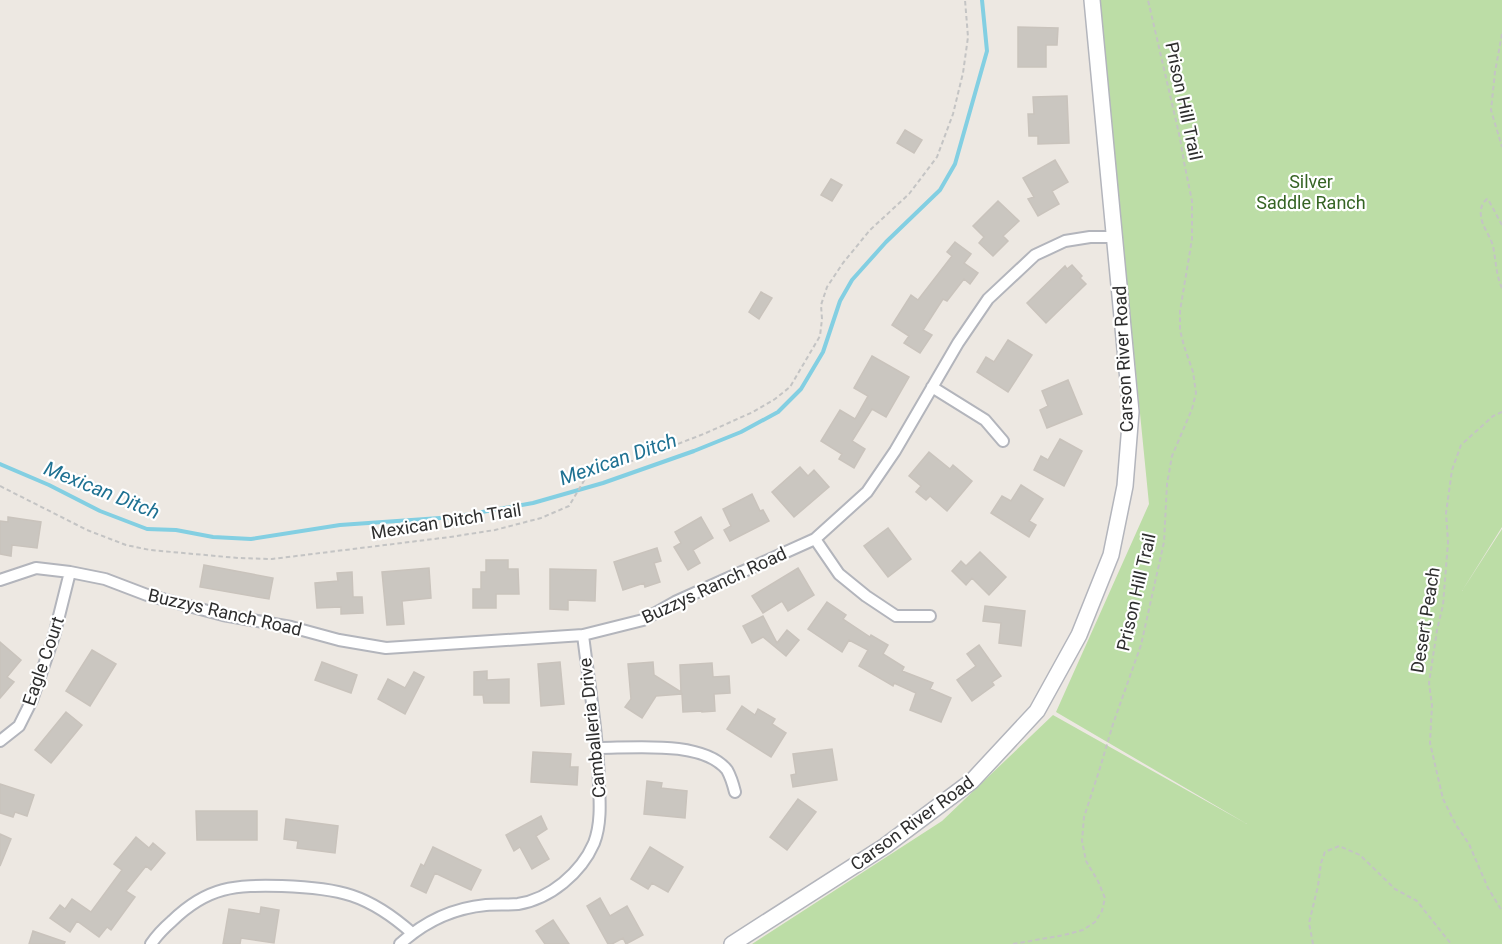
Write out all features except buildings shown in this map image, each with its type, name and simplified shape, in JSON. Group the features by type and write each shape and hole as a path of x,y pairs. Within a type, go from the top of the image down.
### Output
{"street":[{"name":"Carson River Road","path":"732,944 885,846 972,781 1037,711 1079,635 1111,555 1125,486 1131,412 1092,0"},
{"name":"Buzzys Ranch Road","path":"0,580 36,568 70,572 105,579 147,595 223,615 386,648 583,635 643,620 675,602 815,539 867,492 895,451 958,343 988,299 1035,255 1065,241 1090,237 1115,237"},
{"path":"932,387 986,420 1003,441"},
{"path":"815,539 839,574 866,596 896,616 930,616"},
{"name":"Eagle Court","path":"0,741 19,726 32,700 54,636 70,572"},
{"name":"Camballeria Drive","path":"400,944 431,921 451,912 470,907 519,904 551,892 570,876 587,855 594,842 600,807 598,748 583,635"},
{"path":"598,748 675,748 692,751 718,762 727,770 733,781 735,792"},
{"path":"151,944 156,935 197,901 231,887 248,885 316,887 337,890 381,908 412,933"}],"path":[{"name":"Mexican Ditch Trail","path":"0,486 87,530 126,545 249,558 281,558 495,530 541,518 569,506 585,479 696,437 753,412 790,387 820,336 821,305 827,287 870,230 909,194 937,157 953,114 963,73 968,37 965,0"},
{"name":"Prison Hill Trail","path":"1013,944 1083,930 1095,922 1102,911 1105,898 1086,861 1082,841 1083,817 1141,645 1164,542 1167,484 1172,456 1192,409 1196,393 1180,330 1180,311 1192,239 1192,201 1148,0"},
{"path":"1502,34 1491,110 1502,147"},
{"path":"1502,225 1489,201 1485,199 1482,203 1481,215 1484,229 1491,239 1502,288"},
{"name":"Desert Peach","path":"1502,412 1493,416 1461,445 1454,463 1446,507 1448,542 1443,604 1429,683 1432,711 1430,743 1443,799 1469,844 1488,888 1502,910"},
{"path":"1313,944 1309,923 1321,863 1325,852 1339,846 1360,855 1395,889 1417,901 1452,944"}],"green space":[{"name":"Silver Saddle Ranch","path":"1099,0 1502,0 1502,527 1462,591 1502,529 1502,944 752,944 942,821 1053,715 1247,824 1056,712 1149,504"}],"waterway":[{"name":"Mexican Ditch","path":"0,464 49,485 100,511 147,529 251,539 340,525 454,517 533,503 603,483 741,432 778,412 801,389 823,352 840,301 852,280 886,242 940,190 955,164 987,51 982,0"}]}
